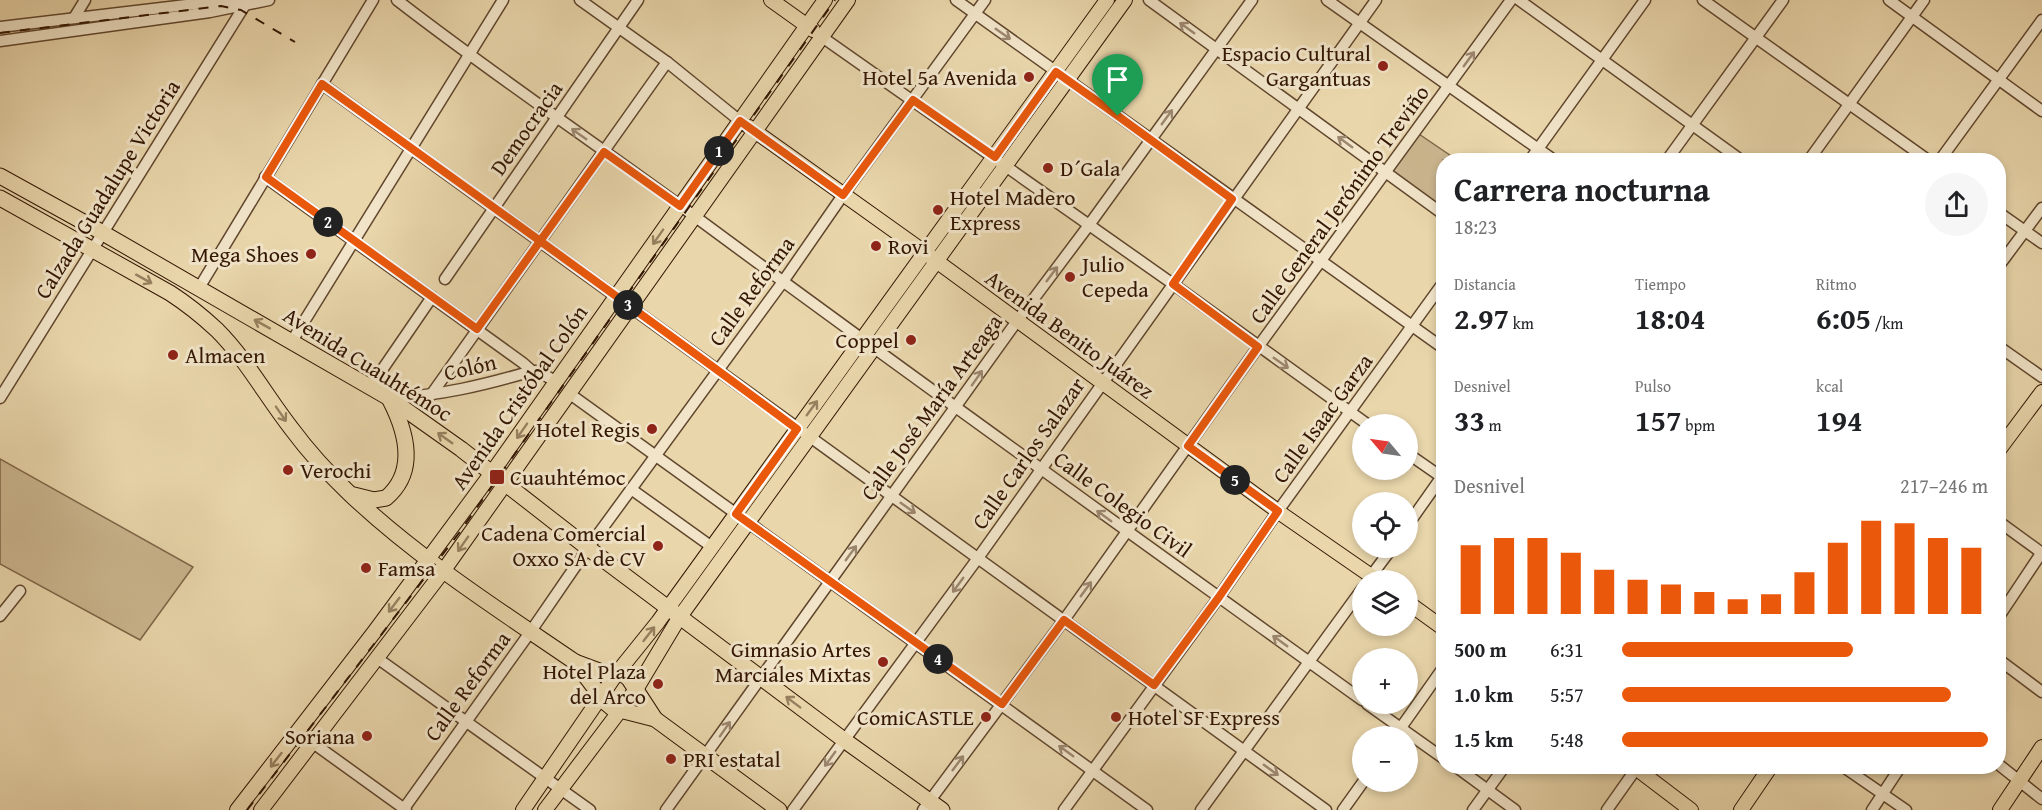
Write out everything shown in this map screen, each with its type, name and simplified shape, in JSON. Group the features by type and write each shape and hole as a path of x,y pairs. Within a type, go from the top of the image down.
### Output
{"highway":[{"name":"Avenida Cuauhtémoc","path":"0,176 371,386 461,449 673,613 932,807"},
{"path":"45,201 28,200 9,193 1,200 170,293 195,311 218,331 246,364 290,428 348,492 429,559 575,662 602,672 617,673 629,679 655,718"},
{"path":"348,492 367,499 380,500 392,493 398,484 405,464 406,442 400,422 388,398"},
{"path":"575,662 600,697 612,708 655,718 779,810"}],"main road":[{"path":"771,0 822,37"},
{"name":"Avenida Cristóbal Colón","path":"237,810 491,474 825,0"},
{"name":"Avenida Cristóbal Colón","path":"261,810 444,570 848,0"},
{"path":"523,810 617,673 673,613 742,518 810,437 875,348 935,261 1006,166 1107,0"},
{"path":"545,810 637,688 673,613 712,547 742,518 797,429 995,157 1125,0"},
{"name":"Avenida Benito Juárez","path":"740,121 924,252 1360,570"},
{"path":"2006,440 2042,392"},
{"path":"1418,610 1436,623"},
{"path":"2000,810 2042,747"},
{"path":"1645,774 1691,810"},
{"path":"1741,810 1766,774"}],"street":[{"path":"74,18 85,0"},
{"path":"0,27 201,1 269,0"},
{"path":"199,288 374,0"},
{"name":"Calle Colegio Civil","path":"397,0 468,56 680,206 782,283 863,339 1352,693"},
{"path":"292,341 503,0"},
{"path":"580,0 667,63 740,121"},
{"name":"Democracia","path":"445,279 638,0"},
{"path":"956,0 1436,343"},
{"name":"Calle Reforma","path":"404,809 588,548 985,0"},
{"path":"1149,0 1436,209"},
{"name":"Calle José María Arteaga","path":"666,810 1017,321 1252,0"},
{"path":"1327,0 1544,153"},
{"name":"Calle Carlos Salazar","path":"793,810 978,558 1376,0"},
{"name":"Calle General Jerónimo Treviño","path":"932,807 1002,704 1258,347 1511,0"},
{"path":"1520,0 1732,153"},
{"path":"1536,153 1645,0"},
{"path":"1703,0 1918,153"},
{"path":"1672,153 1783,0"},
{"path":"1889,0 2042,111"},
{"path":"1814,153 1924,0"},
{"path":"0,41 210,12 246,1"},
{"name":"Calzada Guadalupe Victoria","path":"0,398 246,1"},
{"path":"0,17 19,24"},
{"path":"1945,153 2042,20"},
{"path":"822,37 995,157 1353,414"},
{"path":"431,395 667,63"},
{"path":"322,84 1326,810"},
{"path":"266,177 532,371"},
{"path":"2006,256 2042,208"},
{"path":"2006,218 2042,243"},
{"name":"Calle Isaac Garza","path":"1064,810 1436,293"},
{"path":"371,386 432,297"},
{"path":"2006,352 2042,377"},
{"name":"Colón","path":"388,398 431,395 489,384 532,371 537,371 557,382"},
{"path":"570,394 1147,810"},
{"path":"1418,461 1436,473"},
{"path":"1418,511 1436,485"},
{"path":"631,489 712,547"},
{"path":"2006,526 2042,553 2006,606"},
{"path":"0,616 20,591"},
{"path":"1201,810 1352,603"},
{"path":"377,658 590,810"},
{"path":"2006,665 2042,692"},
{"path":"1402,726 1436,678"},
{"path":"1379,714 1392,726"},
{"path":"313,743 404,809"},
{"path":"1418,744 1436,754"},
{"path":"2006,770 2042,799"},
{"path":"1466,774 1515,810"},
{"path":"1473,810 1499,774"},
{"path":"1607,810 1631,774"},
{"path":"1854,774 1906,810"},
{"path":"1872,810 1896,774"},
{"path":"1343,810 1356,792"}],"shaded area":[{"path":"1416,132 1447,153 1436,153 1436,209 1386,172"},
{"path":"0,459 193,567 140,640 0,564"}],"railway":[{"path":"247,810 459,533 835,0"},
{"path":"0,33 221,6 241,10 295,42"}],"place":[{"name":"Espacio Cultural Gargantuas","path":"1383,66"},
{"name":"Hotel 5a Avenida","path":"1029,77"},
{"name":"D´Gala","path":"1048,168"},
{"name":"Hotel Madero Express","path":"938,210"},
{"name":"Rovi","path":"876,246"},
{"name":"Mega Shoes","path":"311,254"},
{"name":"Julio Cepeda","path":"1070,277"},
{"name":"Coppel","path":"911,340"},
{"name":"Almacen","path":"173,355"},
{"name":"Hotel Regis","path":"652,429"},
{"name":"Verochi","path":"288,470"},
{"name":"Cuauhtémoc","path":"497,477"},
{"name":"Cadena Comercial Oxxo SA de CV","path":"658,546"},
{"name":"Famsa","path":"366,568"},
{"name":"Gimnasio Artes Marciales Mixtas","path":"883,662"},
{"name":"Hotel Plaza del Arco","path":"658,684"},
{"name":"ComiCASTLE","path":"986,717"},
{"name":"Hotel SF Express","path":"1116,717"},
{"name":"Soriana","path":"367,736"},
{"name":"PRI estatal","path":"671,759"}],"route":[{"path":"1118,116 1056,72 995,157 913,100 843,195 740,121 680,206 604,152 540,241 477,329 266,177 322,84 367,116 540,241 718,370 797,429 736,514 1002,704 1064,620 1154,685 1219,597 1278,511 1188,446 1258,347 1173,284 1232,199 1118,116"}]}
